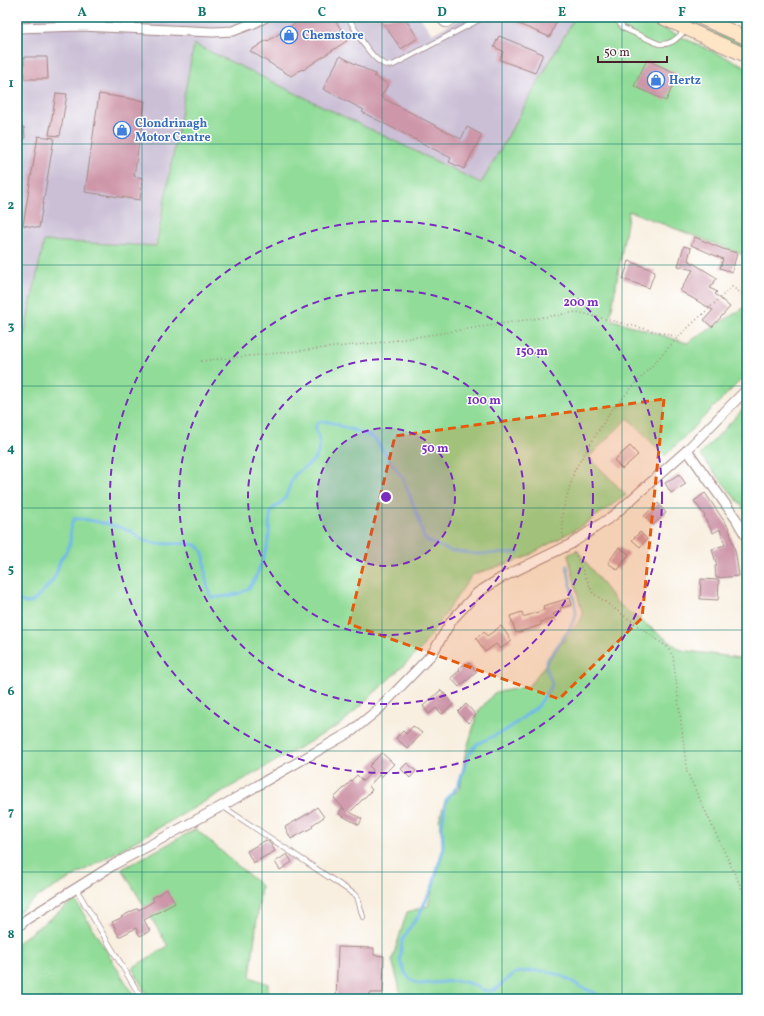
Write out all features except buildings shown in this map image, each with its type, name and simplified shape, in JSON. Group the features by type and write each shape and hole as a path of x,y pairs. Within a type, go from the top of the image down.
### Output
{"main road":[{"path":"661,17 747,56"},
{"path":"698,17 747,38"}],"street":[{"path":"17,28 81,26 213,32 233,31 266,17"},
{"path":"17,928 27,919 115,864 222,806 352,731 380,708 432,654 452,620 477,593 501,578 570,544 614,514 687,450 747,389"},
{"path":"687,450 736,519 747,538"}],"lane":[{"path":"348,17 370,52 379,62 387,65 393,65 484,17"},
{"path":"438,17 445,26 460,17"},
{"path":"618,17 618,21 623,28 659,44 670,43 687,29"},
{"path":"222,806 357,896 363,917"},
{"path":"76,889 142,999"}],"path":[{"path":"747,297 732,287 678,337 610,412 575,469 562,513 563,537 570,544 593,593 667,647 673,656 687,772 747,900"},
{"path":"201,361 384,342 577,312 678,337"}],"highlighted area":[{"path":"664,399 642,618 559,699 349,624 395,436"}],"shaded area":[{"path":"17,17 420,17 432,34 465,17 575,17 481,183 194,44 155,246 44,241 17,369"}],"green space":[{"path":"575,17 638,17 747,67 747,256 629,211 610,319 687,343 747,306 747,374 665,456 628,418 589,457 626,495 585,524 524,558 472,575 421,649 341,724 39,896 17,913 17,369 44,241 156,246 194,44 481,183"},
{"path":"674,17 681,17 747,46 747,50"},
{"path":"747,405 747,512 700,455"},
{"path":"577,550 617,603 681,650 747,659 747,999 400,999 399,985 392,960 407,912 428,906 444,849 439,820 446,798 460,789 465,755 478,712 494,693 529,686 583,616 568,555"},
{"path":"196,829 261,886 250,977 268,984 268,999 149,999 132,968 168,946 122,869"},
{"path":"75,900 136,999 17,999 17,943"}],"waterway":[{"path":"17,599 22,602 30,603 36,599 54,579 60,561 70,543 71,528 74,519 85,519 125,529 143,540 154,543 185,543 196,545 202,550 205,562 207,586 211,597 230,596 246,590 252,584 264,555 268,540 272,510 285,498 294,476 311,463 317,456 319,450 319,438 316,427 319,422 335,423 375,439 403,479 419,519 424,538 428,541 451,551 476,554 518,553"},
{"path":"567,566 576,616 569,630 546,662 546,669 552,685 538,706 508,729 477,744 469,754 458,786 446,801 442,824 443,850 432,888 419,915 402,941 400,960 405,973 411,980 419,984 458,981 477,986 482,990 490,991 496,989 515,973 546,971 562,976 595,993 602,999"}],"place":[{"name":"Chemstore","path":"289,35"},
{"name":"Hertz","path":"656,80"},
{"name":"Clondrinagh Motor Centre","path":"122,130"}]}
